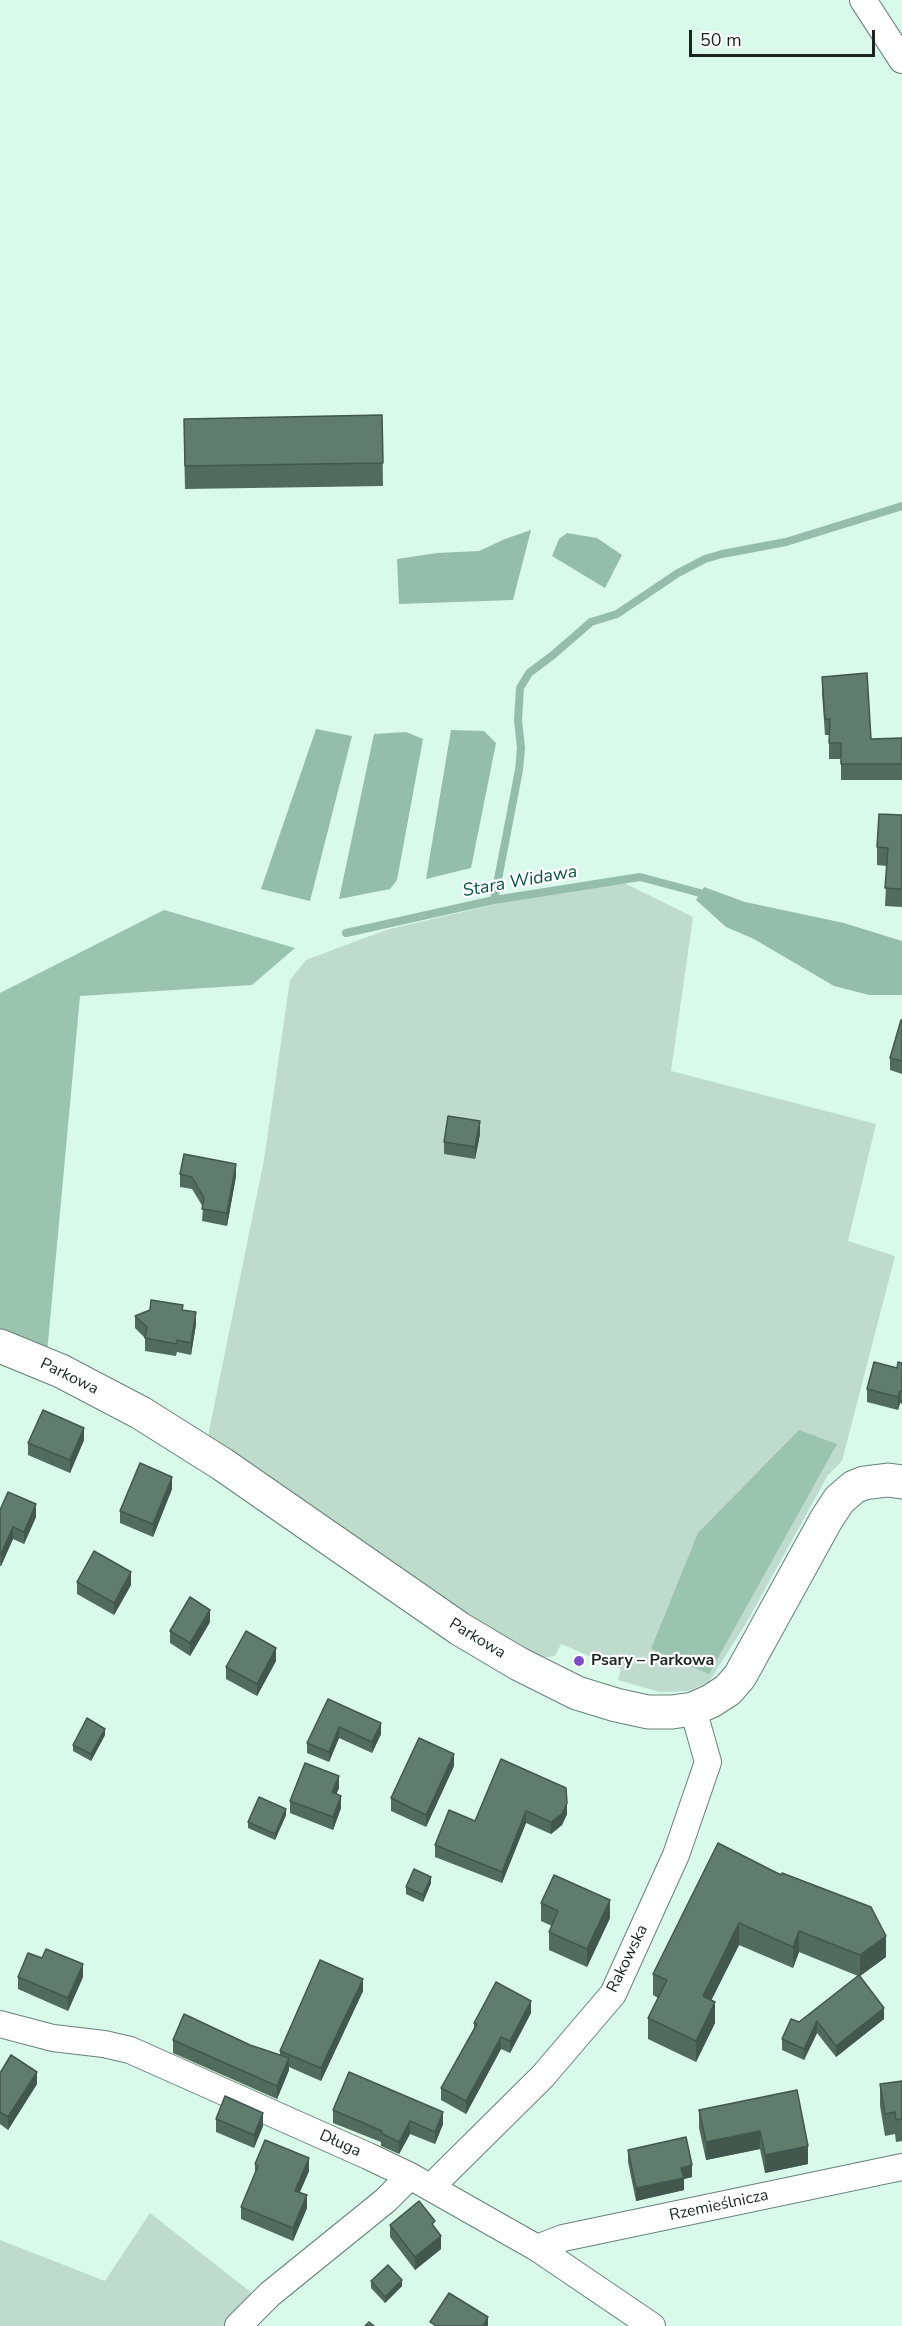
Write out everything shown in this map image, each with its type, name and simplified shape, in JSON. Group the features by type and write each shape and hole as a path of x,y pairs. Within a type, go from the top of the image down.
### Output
{"street":[{"path":"863,0 902,60"},
{"name":"Parkowa","path":"0,1346 61,1371 141,1413 222,1464 460,1629 519,1664 577,1693 648,1712 672,1713 693,1709 728,1690 740,1676 826,1520 846,1492 874,1481 902,1482"},
{"name":"Rakowska","path":"238,2326 270,2294 386,2199 420,2182 543,2076 613,1994 676,1855 708,1762 693,1709"},
{"name":"Długa","path":"0,2024 53,2038 104,2044 130,2050 420,2182 537,2248 652,2326"},
{"name":"Rzemieślnicza","path":"537,2248 563,2238 902,2167"}],"shaded area":[{"path":"531,530 513,600 399,604 397,559 437,553 479,551"},
{"path":"567,533 597,538 622,555 605,588 552,556 559,539"},
{"path":"316,729 352,736 310,901 261,889"},
{"path":"451,730 484,731 496,743 471,868 426,879"},
{"path":"406,732 423,739 397,880 390,889 339,899 374,734"},
{"path":"620,881 693,917 671,1071 876,1124 848,1241 895,1256 842,1461 828,1475 748,1620 709,1682 689,1691 660,1692 618,1680 621,1669 561,1644 555,1656 541,1658 442,1599 208,1436 264,1160 290,980 306,960 386,930 530,896"},
{"path":"704,887 745,902 844,923 902,941 902,995 869,995 834,986 754,939 726,927 696,900"},
{"path":"164,910 295,948 252,985 80,996 47,1353 0,1334 0,993"},
{"path":"799,1430 837,1444 709,1674 651,1649 698,1533"},
{"path":"150,2213 253,2294 223,2326 0,2326 0,2240 105,2281"}],"building":[{"path":"382,415 383,463 185,466 184,419"},
{"path":"867,673 871,739 902,738 902,764 841,764 841,743 829,743 830,719 825,719 822,677"},
{"path":"879,814 902,815 902,889 885,888 888,848 877,847"},
{"path":"902,1020 902,1061 890,1058"},
{"path":"448,1116 480,1121 475,1147 444,1142"},
{"path":"184,1154 236,1164 227,1213 202,1209 204,1198 192,1177 180,1174"},
{"path":"151,1300 183,1305 182,1310 196,1312 191,1343 177,1340 176,1344 145,1338 147,1327 135,1316 150,1310"},
{"path":"874,1362 897,1368 898,1362 902,1363 902,1392 900,1391 898,1397 867,1389"},
{"path":"43,1410 84,1428 70,1460 28,1443"},
{"path":"140,1463 172,1477 153,1524 120,1511"},
{"path":"8,1492 36,1504 24,1532 13,1527 1,1554 0,1510"},
{"path":"94,1551 131,1572 114,1603 77,1582"},
{"path":"190,1597 210,1610 190,1643 170,1631"},
{"path":"246,1631 276,1648 257,1684 226,1667"},
{"path":"328,1699 381,1723 372,1742 339,1727 329,1752 307,1743"},
{"path":"87,1718 105,1729 91,1754 73,1745"},
{"path":"419,1738 454,1754 426,1815 391,1798"},
{"path":"501,1759 566,1788 567,1803 562,1814 551,1822 526,1811 502,1872 435,1845 449,1810 475,1821"},
{"path":"305,1763 339,1776 332,1792 341,1796 333,1817 290,1801"},
{"path":"259,1797 286,1809 275,1834 248,1822"},
{"path":"718,1843 781,1875 782,1873 871,1907 886,1936 860,1955 799,1931 793,1947 739,1923 703,1996 715,2002 696,2041 648,2018 667,1980 653,1974"},
{"path":"414,1869 431,1877 423,1895 406,1887"},
{"path":"554,1875 610,1900 587,1949 549,1932 558,1911 541,1903"},
{"path":"46,1949 83,1964 68,1998 18,1977 28,1953 42,1958"},
{"path":"320,1960 363,1979 321,2068 280,2051"},
{"path":"859,1975 884,2008 836,2046 817,2021 804,2049 782,2039 791,2019 799,2022"},
{"path":"496,1982 531,2001 510,2041 501,2037 466,2101 441,2088 477,2024 474,2023"},
{"path":"184,2014 250,2045 289,2058 277,2086 173,2040"},
{"path":"11,2055 37,2072 8,2117 0,2112 0,2073"},
{"path":"349,2072 443,2112 435,2132 410,2121 399,2142 381,2133 382,2131 333,2110"},
{"path":"902,2081 902,2119 896,2120 895,2112 885,2114 880,2084"},
{"path":"797,2090 808,2146 765,2155 760,2131 706,2142 699,2110"},
{"path":"225,2096 263,2113 254,2135 216,2119"},
{"path":"686,2137 692,2165 681,2168 684,2178 636,2188 628,2150"},
{"path":"265,2140 309,2158 295,2191 307,2195 293,2228 241,2207 258,2166 255,2164"},
{"path":"419,2201 435,2221 432,2224 441,2236 415,2257 390,2225"},
{"path":"388,2265 402,2280 385,2297 371,2281"},
{"path":"449,2293 488,2317 483,2326 436,2326 430,2322"}],"waterway":[{"path":"494,900 519,770 520,688 529,673 591,622 617,614 678,573 705,559 786,542 902,506"},
{"name":"Stara Widawa","path":"346,933 494,900 640,877 700,893"}],"place":[{"name":"Psary – Parkowa","path":"579,1661"}]}
